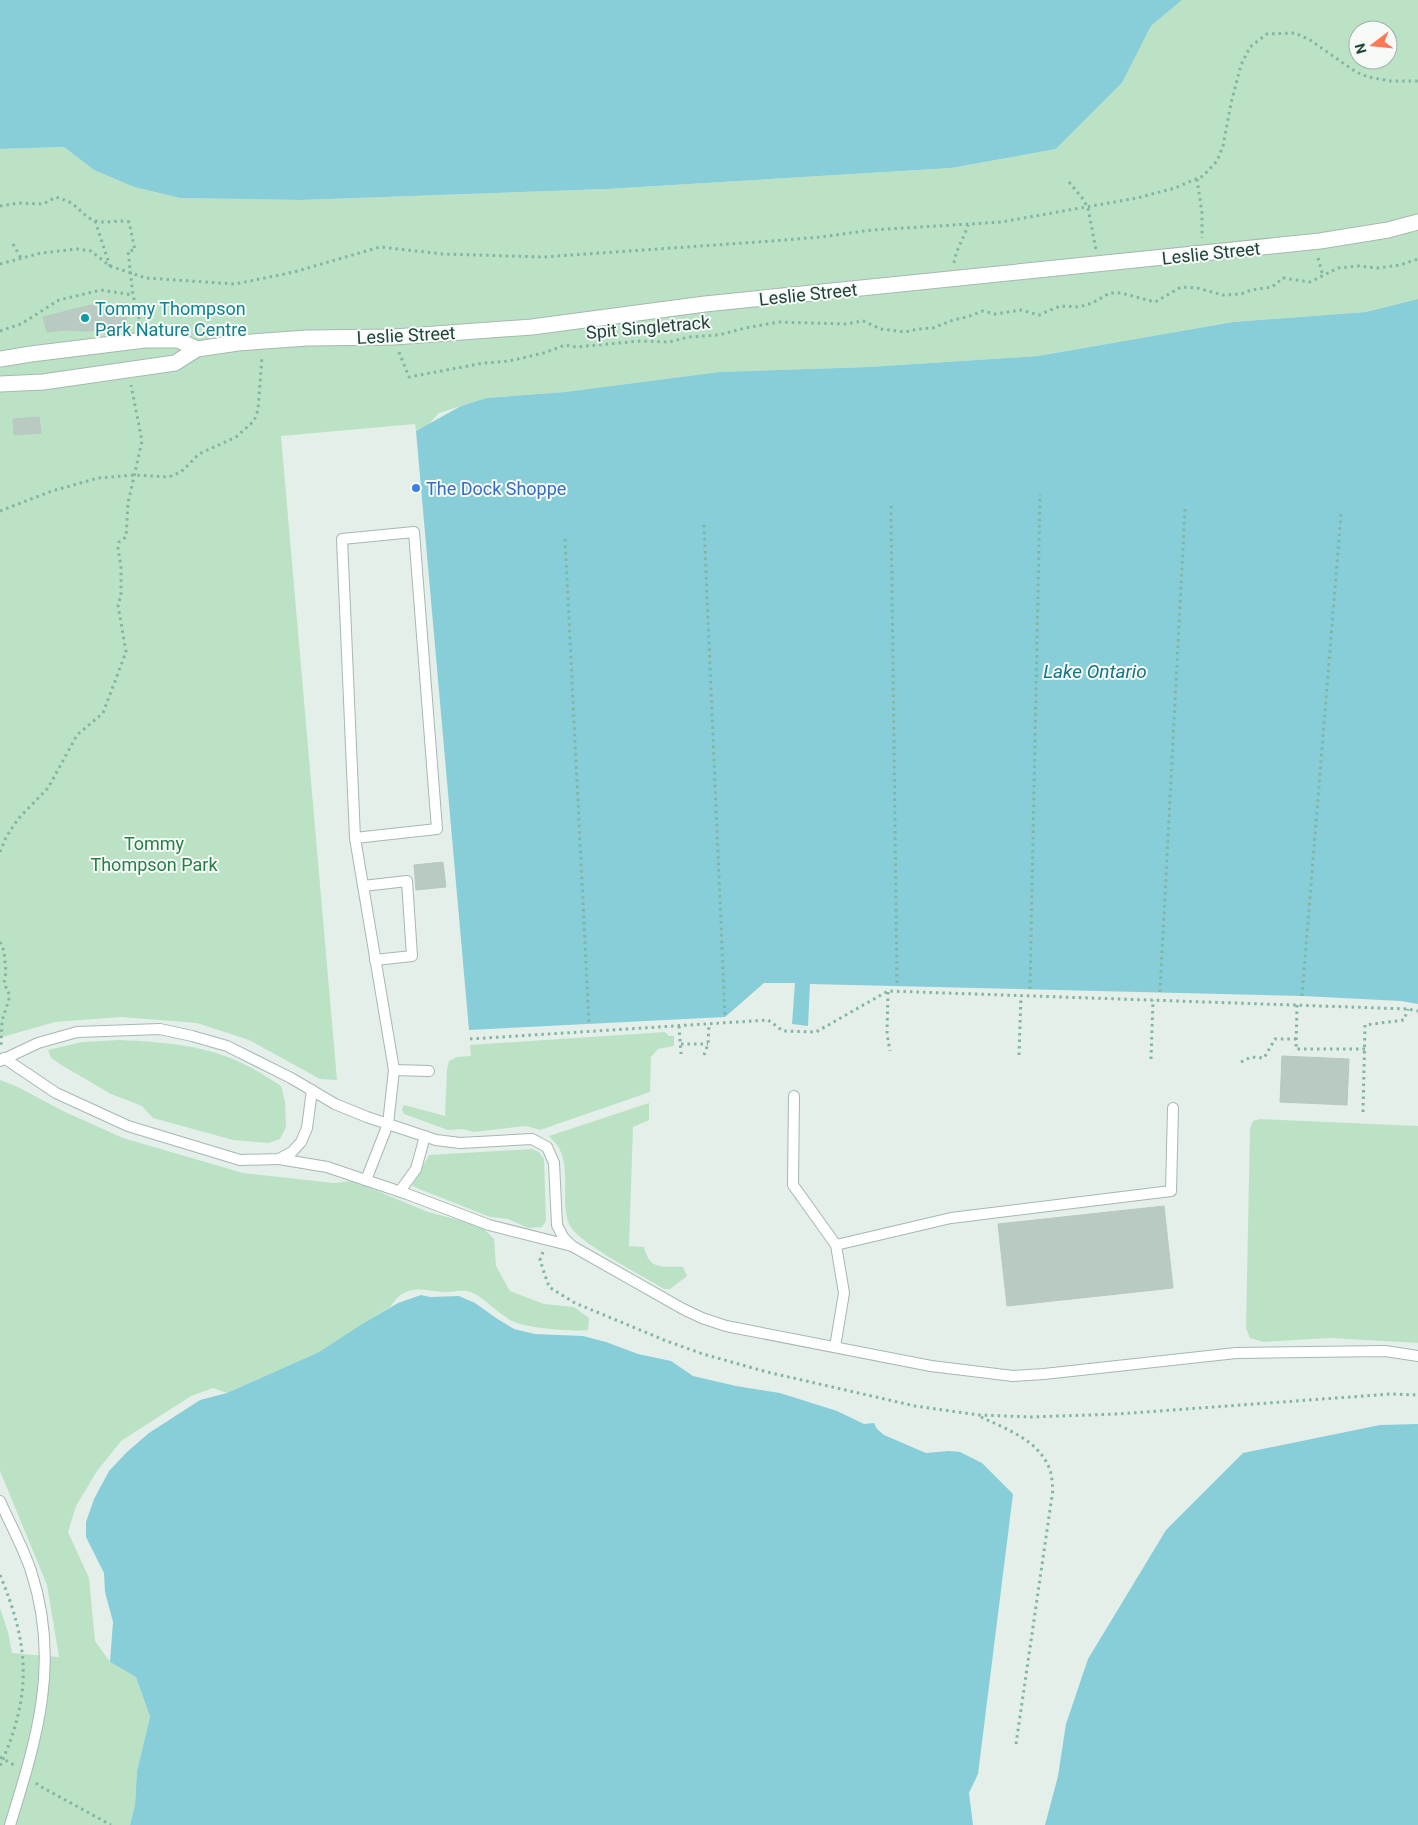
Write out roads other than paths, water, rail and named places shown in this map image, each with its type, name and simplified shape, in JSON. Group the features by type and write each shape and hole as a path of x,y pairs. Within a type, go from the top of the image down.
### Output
{"street":[{"name":"Leslie Street","path":"0,384 43,382 175,363 197,349 263,341 307,338 394,337 532,327 705,304 1320,242 1388,230 1418,222"},
{"name":"Leslie Street","path":"0,359 144,340 178,340 197,349"}],"lane":[{"path":"355,838 437,829 414,532 342,539 355,838 394,1070 388,1124 366,1180"},
{"path":"363,886 406,881 412,956 375,960"},
{"path":"2,1058 38,1043 77,1032 160,1029 227,1046 270,1067 335,1104 436,1140 460,1143 532,1139 547,1147 554,1162 557,1225 563,1237 572,1246 674,1304 702,1318 726,1326 930,1366 1013,1376 1236,1354 1384,1351 1418,1356"},
{"path":"2,1058 56,1093 128,1126 240,1160 279,1159 327,1168 400,1191 489,1225 572,1246"},
{"path":"394,1070 429,1071"},
{"path":"279,1159 292,1152 302,1142 307,1128 312,1090"},
{"path":"794,1096 793,1186 836,1245 844,1293 835,1347"},
{"path":"836,1245 951,1218 1171,1190 1173,1108"},
{"path":"400,1191 416,1169 425,1136"},
{"path":"0,1501 30,1569 39,1600 45,1637 43,1700 27,1771 10,1825"}],"water":[{"path":"0,0 1182,0 1151,26 1122,83 1056,149 951,168 607,189 301,200 180,198 134,187 94,170 64,147 0,149"},
{"name":"Lake Ontario","path":"1418,299 1418,1004 1401,1001 1302,996 810,984 808,1026 792,1024 795,983 764,983 725,1017 469,1030 416,431 461,406 486,398 565,392 719,372 869,367 1038,356 1233,322 1366,312"},
{"path":"421,1295 430,1297 459,1296 475,1303 514,1329 535,1334 583,1336 606,1342 638,1354 671,1361 693,1376 736,1386 780,1393 837,1411 864,1424 874,1423 877,1429 884,1435 926,1453 960,1452 982,1463 1013,1494 978,1774 969,1793 973,1825 130,1825 135,1805 137,1771 150,1717 136,1677 110,1662 113,1622 105,1592 104,1573 86,1537 86,1522 94,1499 109,1471 149,1433 200,1400 227,1393 319,1352 398,1303"},
{"path":"1418,1424 1418,1825 1045,1825 1058,1776 1066,1724 1088,1659 1166,1530 1243,1453 1380,1425"}],"place":[{"name":"Tommy Thompson Park Nature Centre","path":"85,318"},
{"name":"The Dock Shoppe","path":"416,488"}],"park label":[{"name":"Tommy Thompson Park","path":"154,853"}]}
